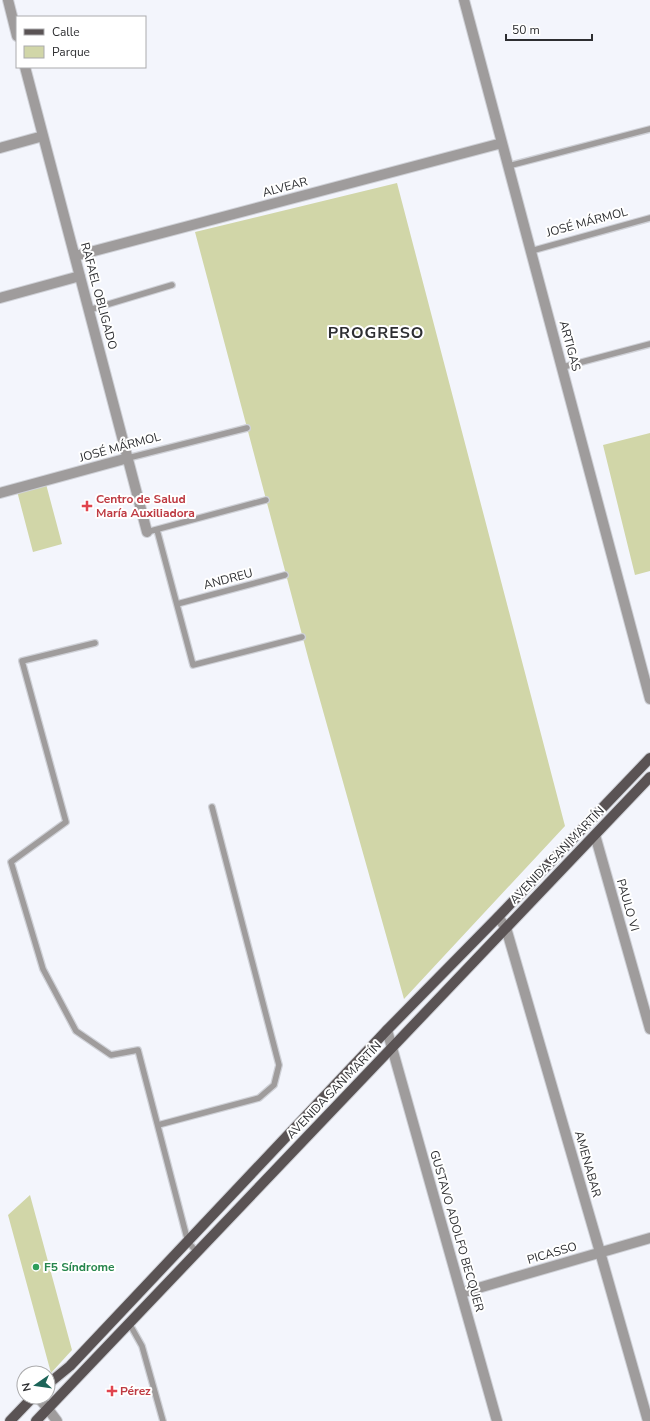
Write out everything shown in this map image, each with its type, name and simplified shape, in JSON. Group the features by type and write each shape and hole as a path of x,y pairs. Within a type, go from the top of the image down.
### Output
{"main road":[{"name":"AVENIDA SAN MARTÍN","path":"36,1421 197,1252 498,918 650,758"},
{"name":"AVENIDA SAN MARTÍN","path":"56,1377 70,1366 188,1242 390,1039 506,928 650,777"},
{"path":"10,1421 25,1405"}],"street":[{"path":"8,0 16,32"},
{"name":"ARTIGAS","path":"464,0 563,367 650,699"},
{"name":"RAFAEL OBLIGADO","path":"25,68 128,458 152,531"},
{"path":"0,148 43,136"},
{"name":"ALVEAR","path":"75,256 502,144"},
{"path":"0,298 80,276"},
{"name":"JOSÉ MÁRMOL","path":"0,493 128,458"},
{"name":"PAULO VI","path":"595,834 650,1029"},
{"name":"AMENABAR","path":"498,918 506,928 648,1421"},
{"name":"GUSTAVO ADOLFO BECQUER","path":"390,1039 497,1421"},
{"name":"PICASSO","path":"461,1293 650,1238"},
{"path":"45,1405 58,1421"}],"lane":[{"path":"508,166 650,129"},
{"name":"JOSÉ MÁRMOL","path":"531,251 650,218"},
{"path":"89,310 172,285"},
{"path":"563,367 650,344"},
{"name":"JOSÉ MÁRMOL","path":"128,458 247,428"},
{"path":"152,531 266,500"},
{"name":"RAFAEL OBLIGADO","path":"152,531 176,604 193,665 302,637"},
{"name":"ANDREU","path":"176,604 285,575"},
{"path":"95,643 22,660 66,822 10,862 43,969 76,1032 111,1055 138,1050 188,1242 197,1252"},
{"path":"158,1125 258,1098 274,1085 279,1066 212,807"},
{"path":"129,1323 142,1346 163,1421"}],"green space":[{"path":"397,183 565,826 404,999 309,661 195,232"},
{"path":"650,433 650,571 635,575 603,445"},
{"path":"46,484 62,544 33,552 17,491"},
{"name":"F5 Síndrome","path":"30,1195 72,1350 56,1368 56,1365 49,1365 8,1215"}],"place":[{"name":"Centro de Salud María Auxiliadora","path":"87,506"},
{"name":"F5 Síndrome","path":"36,1267"},
{"name":"Pérez","path":"112,1391"}],"district":[{"name":"PROGRESO","path":"376,332"}]}
